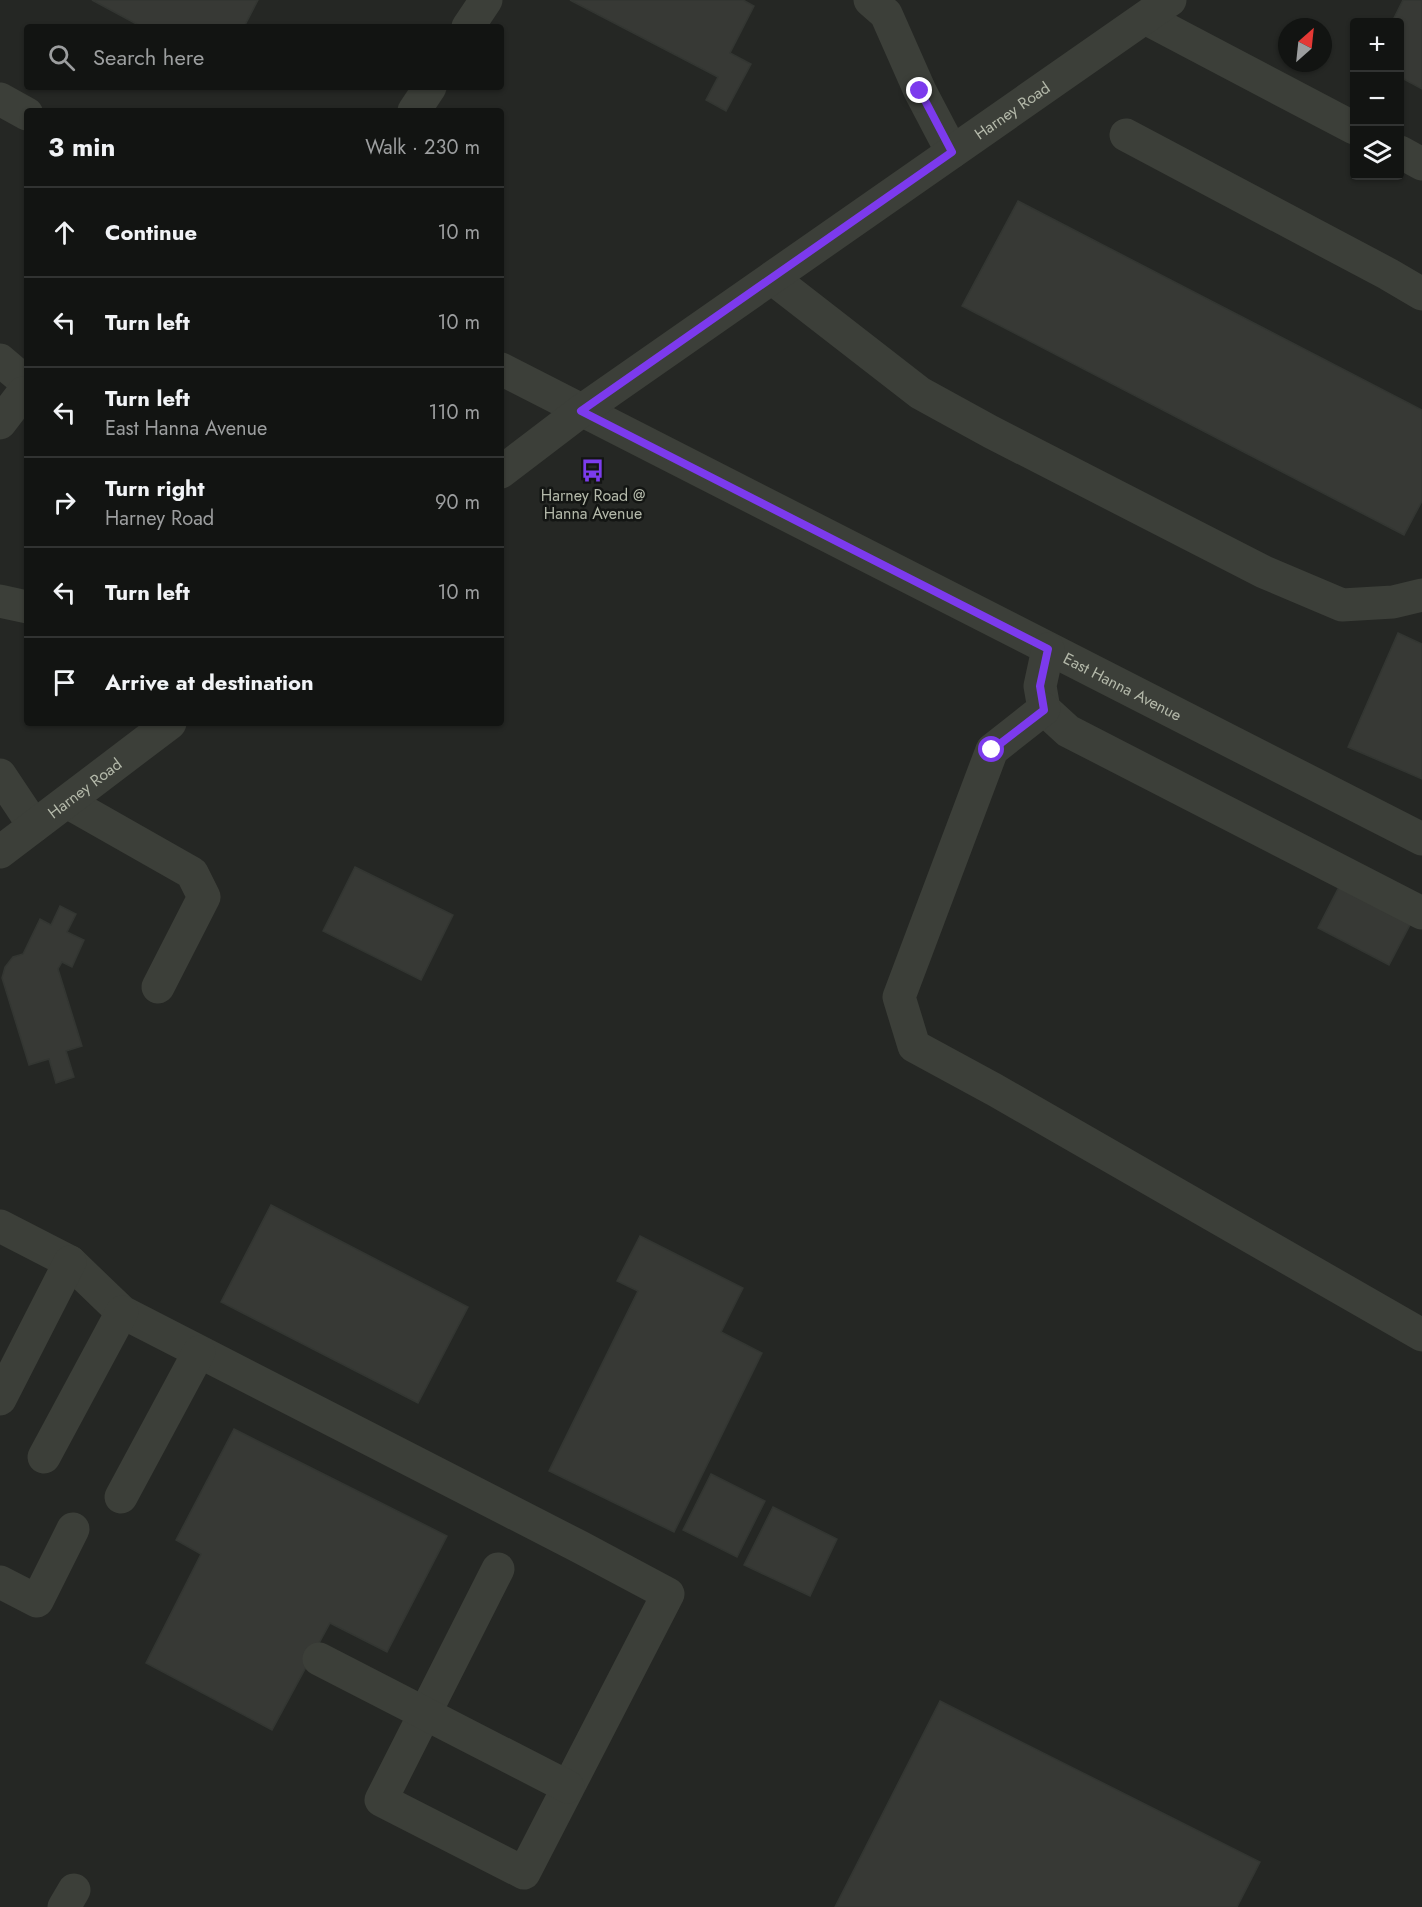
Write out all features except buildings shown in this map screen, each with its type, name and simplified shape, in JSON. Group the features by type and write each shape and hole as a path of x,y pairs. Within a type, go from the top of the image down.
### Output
{"street":[{"path":"470,24 486,0"},
{"path":"870,0 886,14 920,91 952,152"},
{"path":"1157,9 1350,127"},
{"name":"Harney Road","path":"504,470 581,411 1157,9"},
{"path":"416,108 428,90"},
{"path":"0,99 24,112"},
{"path":"1126,135 1422,294"},
{"path":"1404,154 1422,164"},
{"path":"772,278 920,393 991,432 1264,572 1342,605 1393,602 1422,595"},
{"path":"0,360 24,380"},
{"name":"East Hanna Avenue","path":"504,371 1422,839"},
{"path":"0,423 24,393"},
{"path":"0,601 24,606"},
{"path":"1048,649 1040,686 1044,710 1068,731 1422,913"},
{"path":"1044,710 992,750 899,997 914,1046 995,1090 1422,1335"},
{"name":"Harney Road","path":"0,852 166,726"},
{"path":"0,775 34,826"},
{"path":"67,802 192,873 204,897 158,987"},
{"path":"0,1227 70,1262 123,1312 668,1594 524,1873 381,1800 498,1569"},
{"path":"0,1399 12,1347 70,1262"},
{"path":"44,1457 123,1312"},
{"path":"121,1497 199,1352"},
{"path":"0,1582 37,1601 73,1529"},
{"path":"319,1659 568,1787"}],"shaded area":[{"path":"0,0 1422,0 1422,1907 0,1907"}],"place":[{"name":"Harney Road @ Hanna Avenue","path":"593,470"}],"route":[{"path":"920,91 952,152 581,411 1048,649 1040,686 1044,710 992,750"}]}
